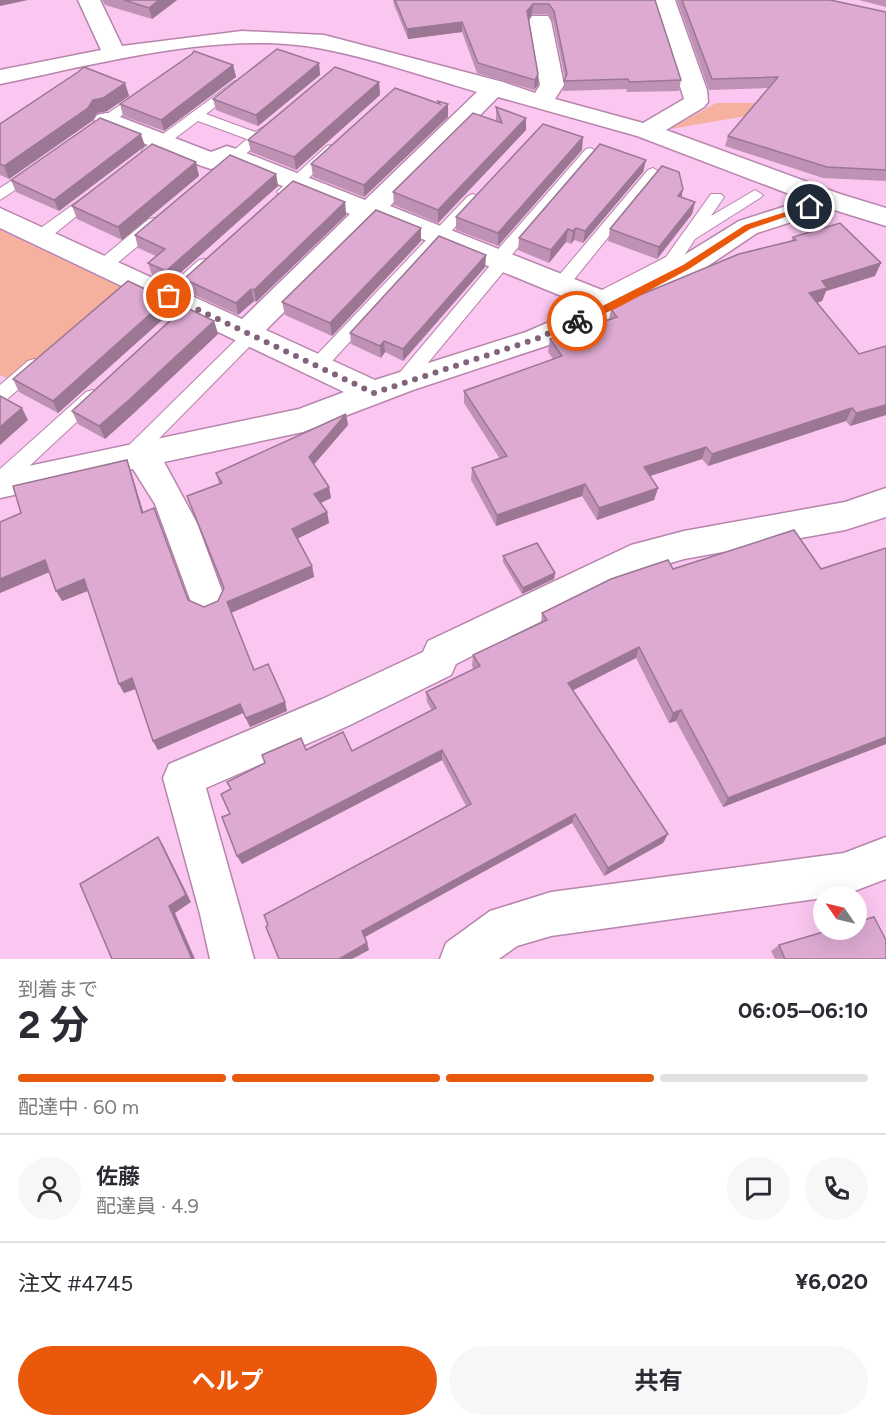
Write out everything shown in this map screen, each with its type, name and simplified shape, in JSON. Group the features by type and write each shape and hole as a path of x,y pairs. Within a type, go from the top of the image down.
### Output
{"street":[{"path":"89,0 115,55"},
{"path":"646,131 696,102 695,90 664,0"},
{"path":"540,21 552,85 542,101"},
{"path":"0,77 217,38 299,38 349,47 646,131 831,200 886,217"},
{"path":"249,333 495,87"},
{"path":"106,120 211,161 227,154 439,235 606,303"},
{"path":"0,483 303,420 388,388 536,339 606,303 686,267 748,227 831,200"},
{"path":"0,218 104,265 125,287 249,333 317,366 388,388"},
{"path":"134,456 154,471 174,510 207,599"},
{"path":"232,959 222,914 183,778 334,713 428,668 438,663 441,653 631,560 684,545 845,516 886,502"},
{"path":"462,959 507,927 551,914 844,874 886,858"}],"lane":[{"path":"134,163 247,75"},
{"path":"77,140 152,87"},
{"path":"196,114 257,138"},
{"path":"208,179 284,115"},
{"path":"271,205 347,136"},
{"path":"388,388 501,260 591,152"},
{"path":"0,195 48,161"},
{"path":"561,284 652,173"},
{"path":"317,366 487,183"},
{"path":"41,236 106,185"},
{"path":"687,238 755,195"},
{"path":"606,303 672,261 716,197"},
{"path":"104,265 165,215"},
{"path":"178,308 220,250"},
{"path":"134,456 249,333"},
{"path":"3,389 44,357"},
{"path":"0,483 104,386"}],"shaded area":[{"path":"716,103 777,103 770,112 670,129"},
{"path":"0,230 121,287 11,381 0,375"}],"building":[{"path":"124,0 159,0 149,8"},
{"path":"395,0 655,0 681,80 564,81 567,74 554,11 549,4 533,4 527,11 538,74 535,80 478,63 462,22 407,29"},
{"path":"682,0 830,0 886,12 886,170 827,167 728,136 778,77 712,79"},
{"path":"277,49 319,63 256,115 213,99"},
{"path":"194,51 233,65 161,120 120,104 192,54"},
{"path":"84,67 125,83 103,98 93,100 88,108 4,166 0,164 0,124"},
{"path":"335,67 379,82 294,157 248,140"},
{"path":"395,88 440,104 438,101 448,104 364,185 311,164"},
{"path":"496,107 526,118 438,210 393,192 473,113 502,123"},
{"path":"100,118 141,134 54,200 11,180"},
{"path":"543,124 583,137 498,233 456,217"},
{"path":"152,144 196,162 118,227 72,206"},
{"path":"600,144 646,160 585,231 576,228 573,231 568,229 551,250 519,238"},
{"path":"230,155 276,174 166,271 148,263 165,249 135,235"},
{"path":"662,166 679,172 683,189 678,196 695,202 659,247 610,229"},
{"path":"293,181 345,202 254,290 251,289 236,303 184,279"},
{"path":"376,210 421,228 330,323 282,302"},
{"path":"840,223 881,263 822,281 827,288 809,293 859,354 886,346 886,405 856,413 852,408 712,454 706,447 644,467 658,488 599,508 585,484 497,515 472,468 507,456 464,391 562,356 550,339 617,317 611,309 640,295 739,254 796,240 793,237"},
{"path":"439,236 486,255 403,349 384,341 380,346 350,333"},
{"path":"128,281 167,299 53,401 13,379"},
{"path":"185,307 214,321 99,426 72,411"},
{"path":"0,396 22,408 0,427"},
{"path":"346,414 309,457 329,487 314,494 327,512 292,529 312,566 227,602 254,670 268,664 285,702 246,718 240,704 153,741 132,678 119,684 84,579 56,591 45,560 0,579 0,522 21,513 13,486 127,460 142,513 154,508 188,600 204,607 218,601 224,588 187,496 222,483 216,473"},
{"path":"794,530 821,569 886,548 886,737 728,798 681,710 673,713 639,647 568,683 668,834 608,868 575,814 362,931 367,943 339,959 279,959 266,927 268,925 264,915 471,804 442,750 237,856 222,817 230,814 221,794 231,789 227,782 265,763 262,755 301,738 306,750 343,732 352,751 436,708 426,692 480,666 473,655 547,620 542,613 611,579 668,560 673,569"},
{"path":"537,543 555,573 523,588 503,556"},
{"path":"158,837 186,895 169,906 192,959 112,959 80,884"},
{"path":"874,917 886,940 886,959 785,959 779,945 813,935 813,940 867,940 867,919"}],"way so far":[{"path":"169,296 374,393 536,339 577,321"}],"route":[{"path":"577,321 614,306 686,267 748,227 810,207"}]}
